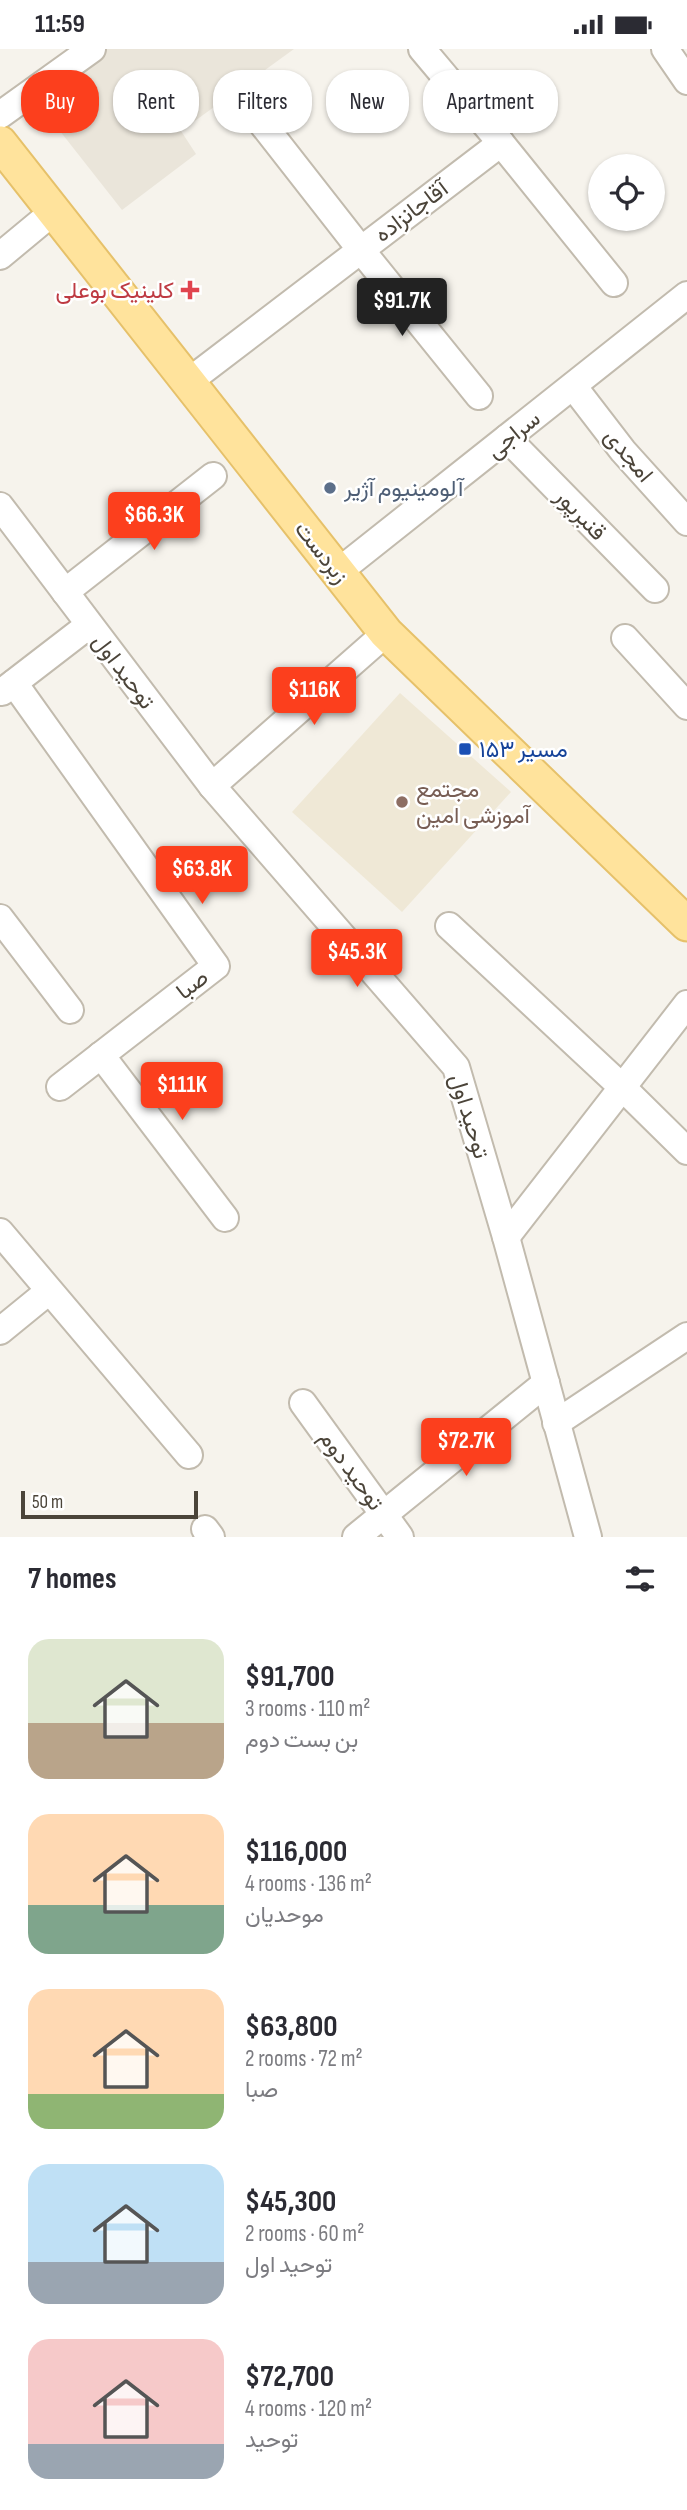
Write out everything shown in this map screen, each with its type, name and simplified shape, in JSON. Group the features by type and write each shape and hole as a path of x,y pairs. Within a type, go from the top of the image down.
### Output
{"main road":[{"name":"زبردست","path":"1,147 386,633 687,923"}],"street":[{"path":"0,115 92,49"},
{"path":"422,49 614,283"},
{"path":"665,49 687,81"},
{"path":"269,133 479,396"},
{"name":"آقاجانزاده","path":"188,382 501,143"},
{"path":"0,256 53,212"},
{"name":"سراجی","path":"338,572 687,295"},
{"name":"امجدی","path":"573,386 623,451 687,522"},
{"name":"قنبرپور","path":"507,438 655,589"},
{"path":"65,592 213,476"},
{"name":"توحید اول","path":"0,506 212,786 456,1067 506,1237 588,1537"},
{"path":"7,688 89,625"},
{"path":"212,786 386,633"},
{"path":"625,638 687,706"},
{"name":"صبا","path":"7,688 216,966 60,1087"},
{"path":"0,918 70,1010"},
{"path":"449,926 687,1151"},
{"path":"506,1237 687,1005"},
{"path":"102,1055 225,1218"},
{"path":"0,1232 188,1455"},
{"path":"0,1331 49,1291"},
{"path":"556,1423 687,1336"},
{"path":"356,1537 546,1383"},
{"name":"توحید دوم","path":"303,1403 400,1537"}],"shaded area":[{"path":"103,49 294,49 265,70 213,70 213,108 199,118 199,70 113,70 113,133 182,133 196,154 122,210 62,133 99,133 99,70 73,70"},
{"name":"مجتمع آموزشی امین","path":"400,693 511,792 402,912 292,812"}],"place":[{"name":"کلینیک بوعلی","path":"190,290"},
{"name":"آلومینیوم آژیر","path":"330,488"},
{"name":"مسیر ۱۵۳","path":"465,749"},
{"name":"مجتمع آموزشی امین","path":"402,802"}]}
